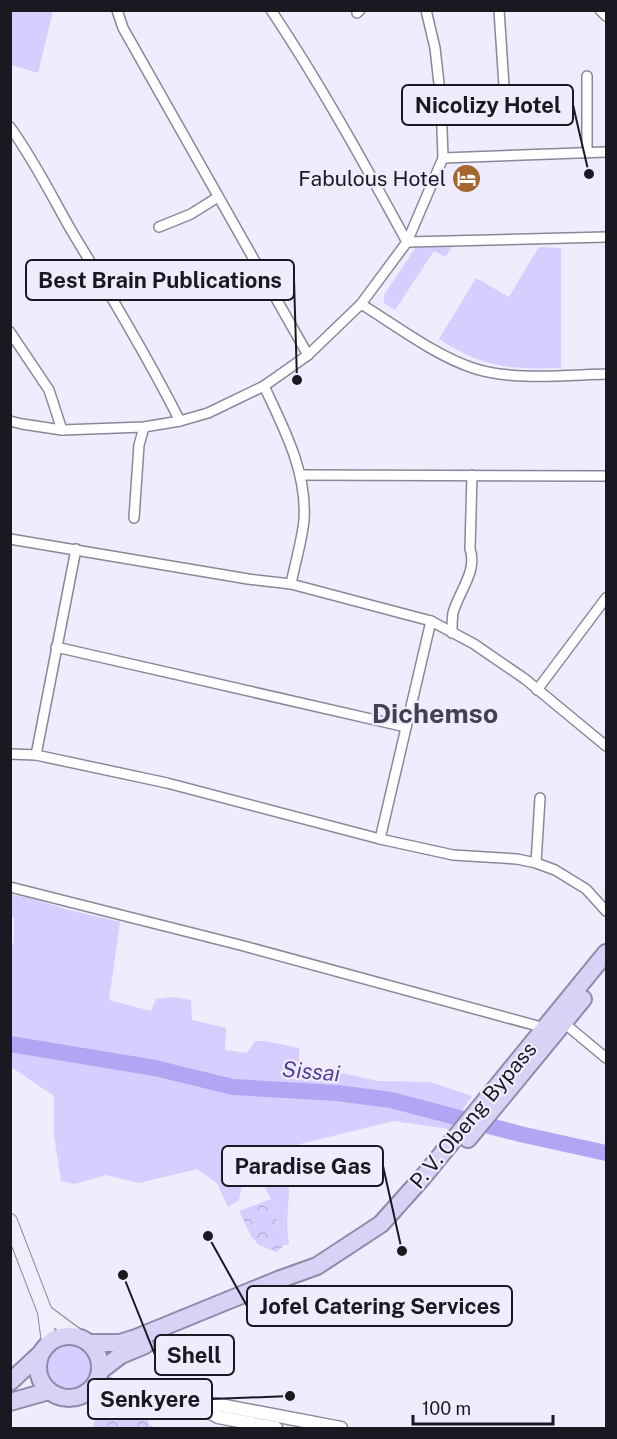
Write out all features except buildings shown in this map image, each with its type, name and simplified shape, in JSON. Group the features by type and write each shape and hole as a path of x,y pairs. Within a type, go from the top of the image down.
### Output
{"highway":[{"name":"P. V. Obeng Bypass","path":"98,1377 121,1355 322,1275 387,1232 606,953"},
{"name":"P. V. Obeng Bypass","path":"85,1341 120,1343 136,1338 317,1266 381,1224 564,1023 606,969"},
{"path":"10,1382 44,1348 58,1337 69,1336 85,1341 99,1359 98,1377 91,1389 79,1397 66,1398 49,1391 40,1381 37,1368 44,1348"},
{"path":"10,1402 49,1391"}],"main road":[{"path":"10,1221 45,1312 44,1348"},
{"path":"45,1312 85,1341"}],"street":[{"path":"117,10 123,28 308,354"},
{"path":"271,10 360,154 407,242"},
{"path":"10,421 62,430 144,427 180,421 208,413 264,386 308,354 362,304 407,242 443,158 441,101 435,48 426,10"},
{"path":"499,10 506,117"},
{"path":"600,10 606,16"},
{"path":"587,76 587,152"},
{"path":"10,127 27,150 61,213 154,370 180,421"},
{"path":"443,158 606,152"},
{"path":"159,227 191,214 218,197"},
{"path":"407,242 606,237"},
{"path":"362,304 452,360 475,369 537,376 606,374"},
{"path":"10,332 50,390 62,430"},
{"path":"264,386 289,441 300,475 304,519 291,584"},
{"path":"134,519 139,445 144,427"},
{"path":"300,475 606,476"},
{"path":"452,633 453,614 472,566 470,549 472,475"},
{"path":"10,539 248,579 291,584 431,621 482,650 525,679 606,746"},
{"path":"36,755 76,549"},
{"path":"537,690 606,600"},
{"path":"380,839 431,621"},
{"path":"56,647 406,727"},
{"path":"10,754 36,755 167,783 380,839 453,855 517,859 536,863 555,870 586,889 606,911"},
{"path":"536,863 540,798"},
{"path":"10,887 240,945 545,1028"},
{"path":"564,1023 606,1058"},
{"path":"98,1377 192,1402 220,1405 341,1428"},
{"path":"192,1402 218,1417 276,1428"}],"green space":[{"path":"10,11 53,11 38,73 11,65"},
{"path":"431,242 454,244 445,257 434,251 395,310 384,303 384,295 416,247"},
{"path":"539,247 561,248 561,368 497,365 469,356 439,339 476,278 509,297"},
{"path":"11,895 120,922 109,1000 151,1011 156,999 170,997 191,1000 192,1020 226,1028 225,1050 247,1053 255,1041 265,1041 299,1048 299,1064 378,1081 430,1082 472,1096 449,1129 394,1121 300,1144 280,1152 289,1190 287,1225 289,1245 284,1245 271,1199 263,1184 242,1185 239,1200 228,1207 217,1183 197,1169 139,1183 106,1175 75,1184 61,1181 54,1136 54,1096 11,1067 10,951 14,941 14,918 11,917"},
{"path":"271,1199 284,1245 277,1252 259,1245 251,1236 239,1211"},
{"path":"64,1340 74,1340 86,1347 93,1359 93,1369 86,1381 74,1388 64,1388 49,1377 45,1369 45,1359 56,1344"},
{"path":"121,1399 152,1403 148,1424 156,1428 92,1428 102,1409"}],"waterway":[{"name":"Sissai","path":"10,1044 155,1068 233,1087 337,1093 391,1100 520,1134 606,1153"}],"place":[{"name":"Nicolizy Hotel","path":"589,174"},
{"name":"Fabulous Hotel","path":"467,178"},
{"name":"Best Brain Publications","path":"297,380"},
{"name":"Jofel Catering Services","path":"208,1236"},
{"name":"Paradise Gas","path":"402,1251"},
{"name":"Shell","path":"123,1275"},
{"name":"Senkyere","path":"290,1396"}],"district":[{"name":"Dichemso","path":"435,713"}]}
